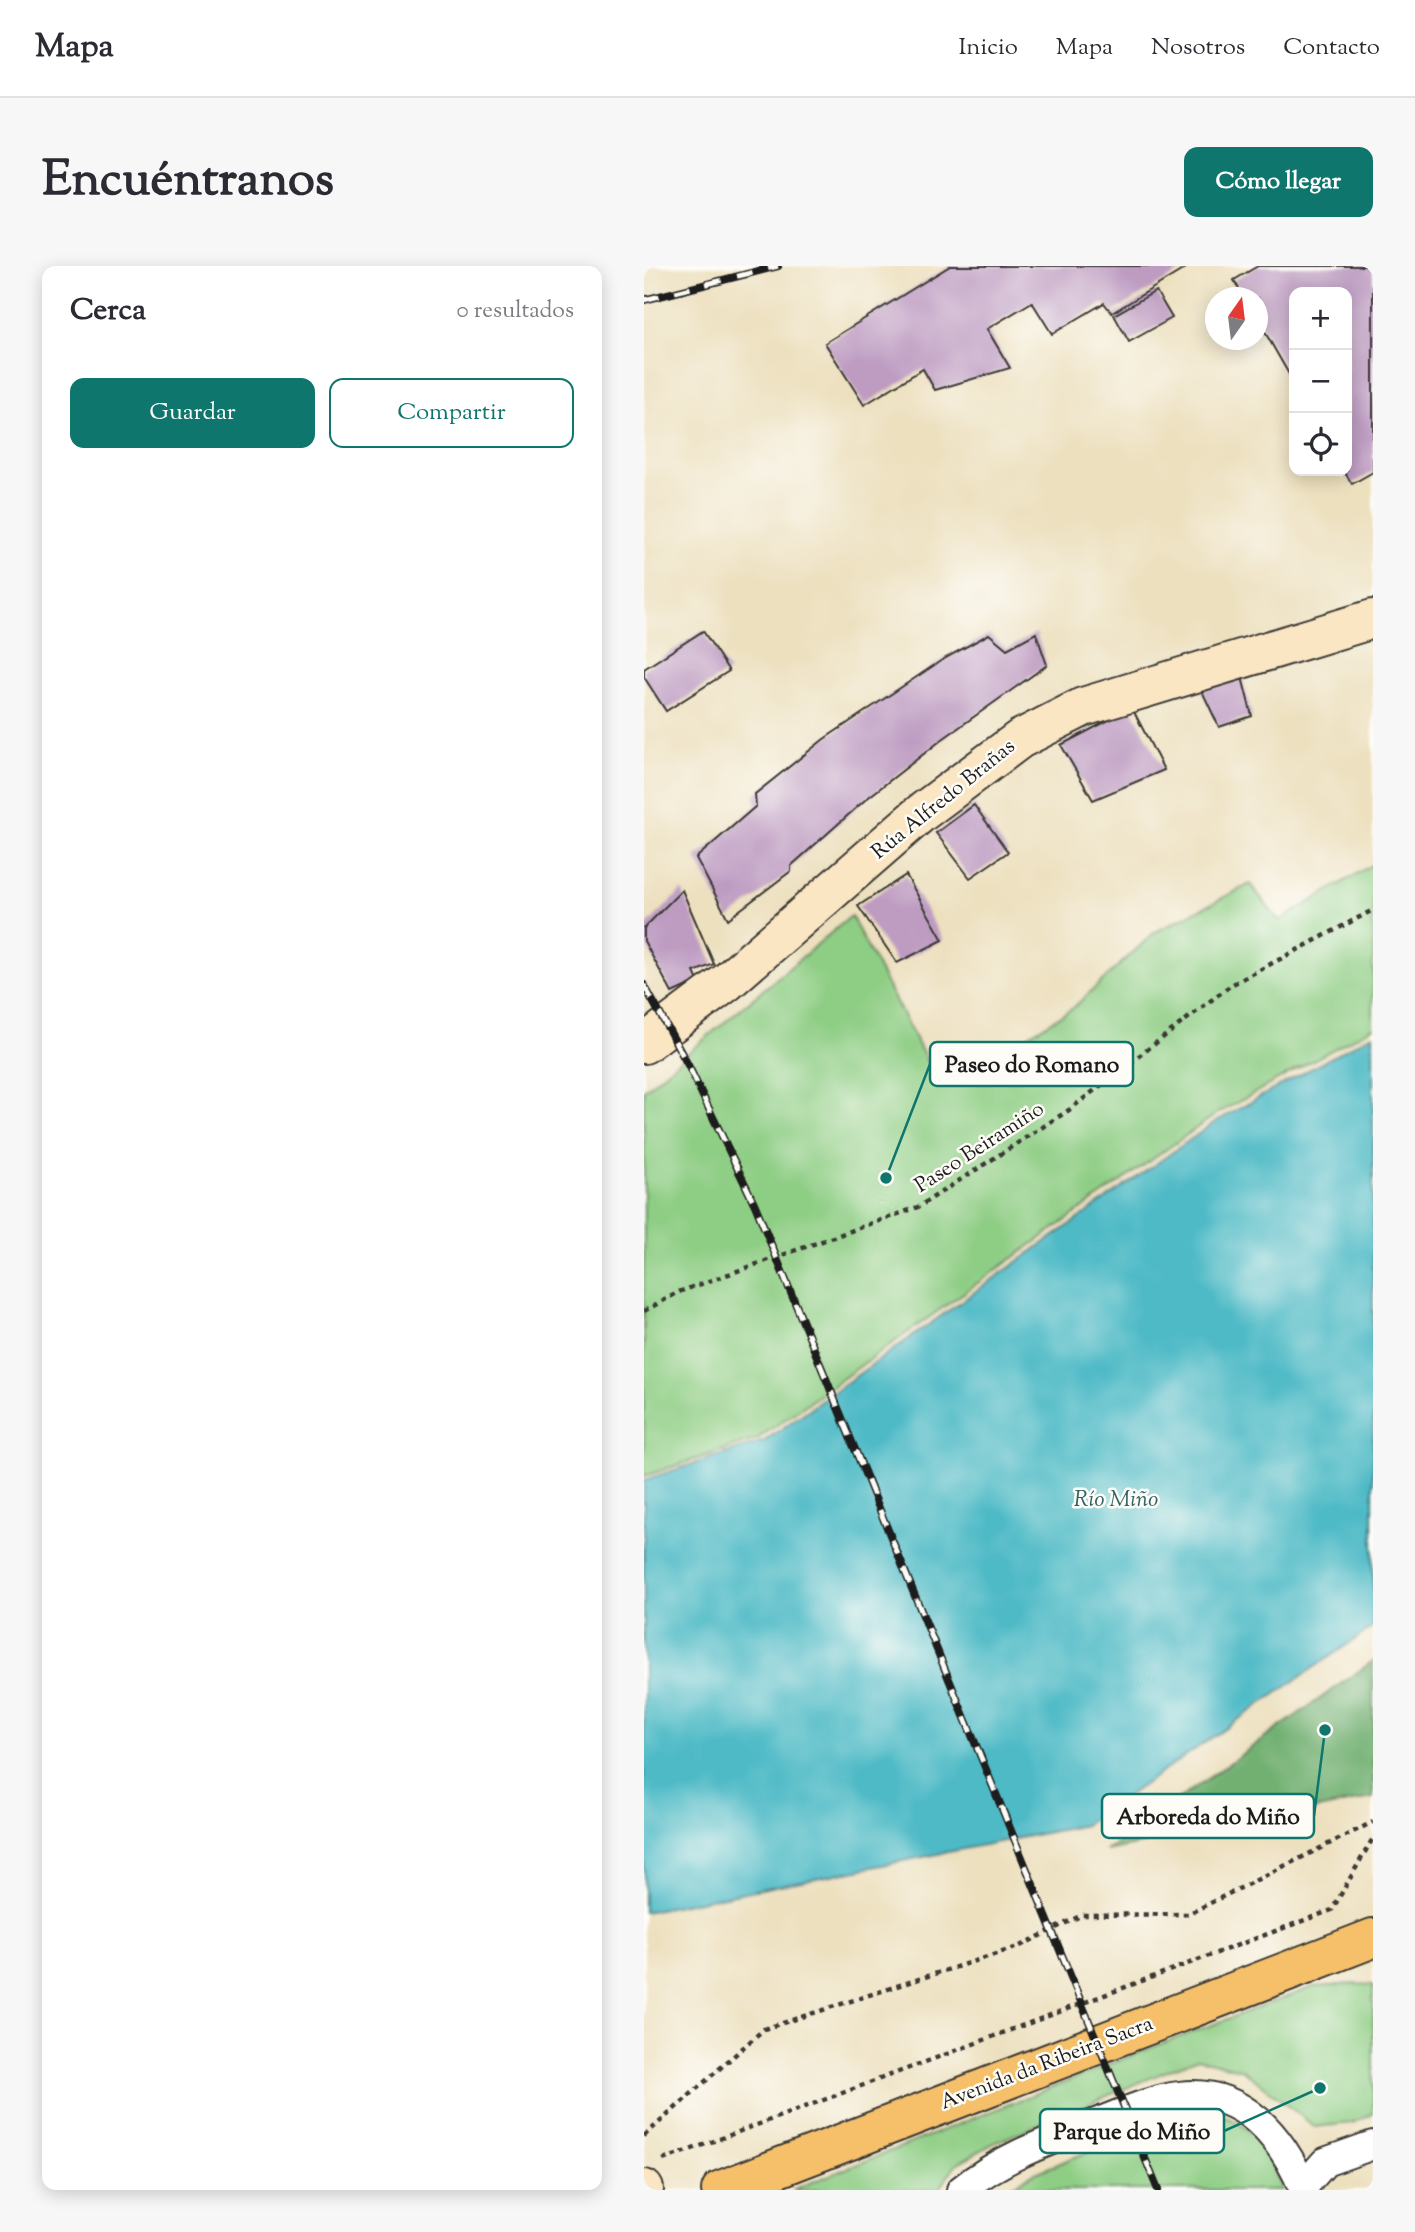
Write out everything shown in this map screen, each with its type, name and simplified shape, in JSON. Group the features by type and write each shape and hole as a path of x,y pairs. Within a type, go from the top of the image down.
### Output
{"highway":[{"name":"Avenida da Ribeira Sacra","path":"720,2190 1373,1938"}],"street":[{"name":"Rúa Alfredo Brañas","path":"644,1044 727,982 921,813 985,763 1030,733 1083,707 1120,694 1373,619"},
{"path":"961,2190 984,2171 1035,2146 1156,2101 1181,2095 1209,2096 1238,2105 1262,2122 1280,2142 1303,2189 1325,2162 1373,2145"}],"path":[{"name":"Paseo Beiramiño","path":"644,1311 681,1292 918,1207 1069,1110 1231,985 1373,909"},
{"path":"644,2136 764,2029 1018,1947 1082,1916 1188,1914 1373,1822"},
{"path":"648,2180 1332,1910 1373,1838"}],"green space":[{"path":"1373,864 1373,1027 1215,1115 757,1439 644,1476 644,1090 851,916 941,1088 1073,1008 1155,932 1250,884 1279,921"},
{"path":"1373,1661 1373,1798 1106,1851"},
{"path":"1373,1985 1373,2114 1352,2123 1315,2127 1243,2070 1198,2058 994,2143 956,2164 939,2190 792,2190 1166,2042 1313,1987"},
{"path":"1205,2108 1236,2122 1256,2137 1282,2190 1004,2190 1033,2174 1186,2112"}],"water":[{"name":"Río Miño","path":"1373,1034 1373,1627 1085,1825 644,1912 644,1480 764,1441 1215,1122"}],"building":[{"path":"950,266 1189,266 1112,313 1104,303 1052,334 1032,302 987,329 1010,368 935,390 923,369 864,405 825,343"},
{"path":"1258,266 1373,266 1373,472 1352,484 1347,476 1352,476 1352,287 1289,287 1289,374 1268,338 1268,287 1238,287 1234,280"},
{"path":"1156,291 1172,318 1129,342 1114,315"},
{"path":"703,631 729,671 666,711 644,677 644,669"},
{"path":"1036,633 1047,665 944,738 865,800 791,866 791,871 728,919 696,858 756,806 755,794 824,739 942,660 989,634 1007,649"},
{"path":"1242,677 1252,716 1219,727 1201,689"},
{"path":"1132,708 1164,770 1093,800 1061,745"},
{"path":"974,805 1008,852 970,878 936,833"},
{"path":"906,875 943,940 897,963 858,906"},
{"path":"682,890 714,964 694,972 698,981 672,993 644,941 644,928"}],"railway":[{"path":"644,300 778,266"},
{"path":"644,985 688,1065 755,1205 1158,2190"}],"place":[{"name":"Paseo do Romano","path":"886,1178"},
{"name":"Arboreda do Miño","path":"1325,1730"},
{"name":"Parque do Miño","path":"1320,2088"}]}
